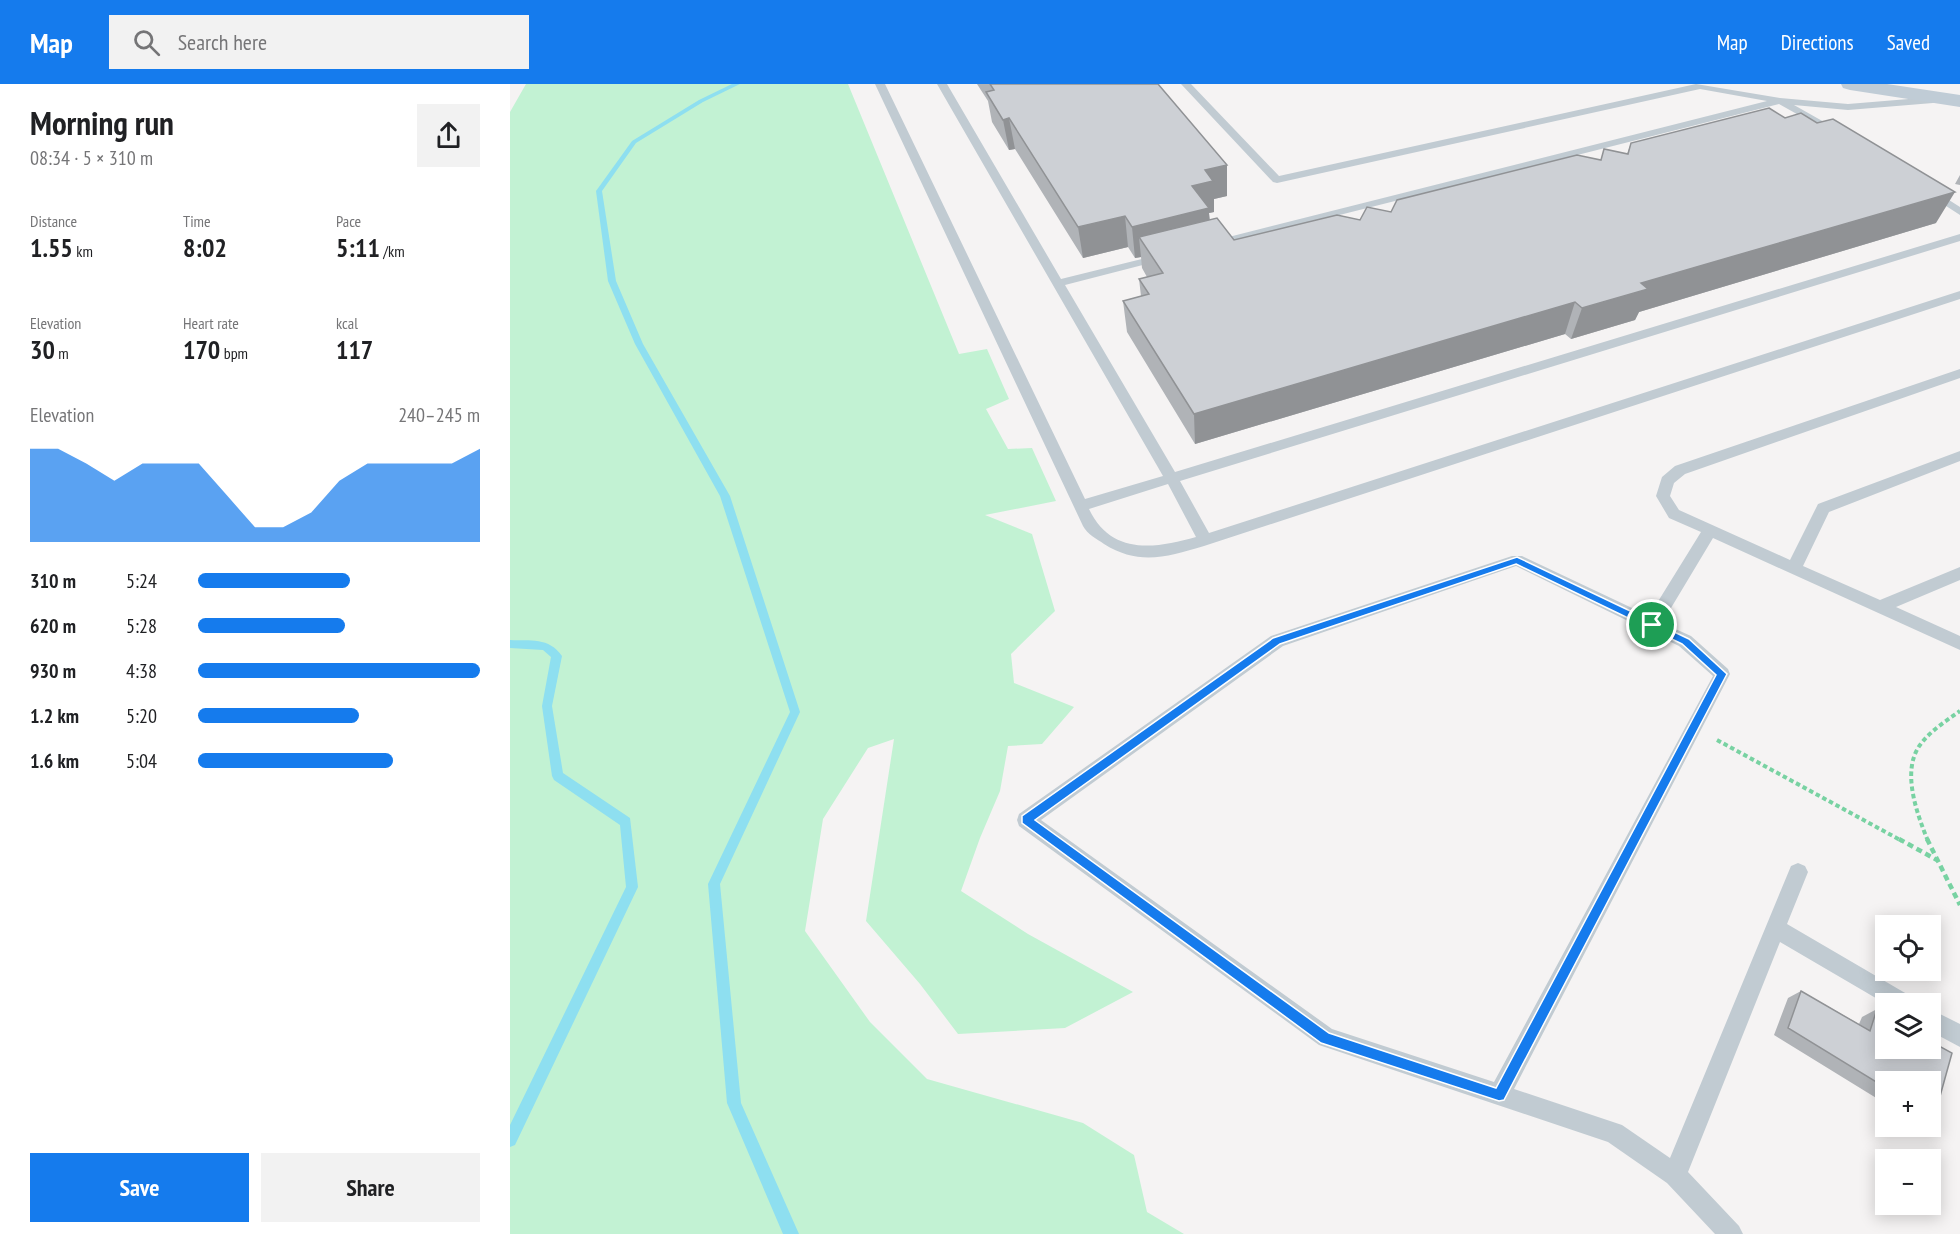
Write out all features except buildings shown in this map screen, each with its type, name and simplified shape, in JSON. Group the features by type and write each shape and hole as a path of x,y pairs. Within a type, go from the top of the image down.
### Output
{"main road":[{"path":"1850,84 1955,100"}],"lane":[{"path":"880,84 1090,526 1113,543 1138,553 1186,547 1960,295"},
{"path":"942,84 1172,479 1204,540"},
{"path":"1186,84 1277,180 1700,86"},
{"path":"1682,84 1780,101 1848,107 1955,100"},
{"path":"1204,247 1780,101 1851,142"},
{"path":"1920,184 1960,212"},
{"path":"1080,506 1960,237"},
{"path":"1058,283 1170,255"},
{"path":"1960,373 1680,470 1667,481 1663,496 1674,514 1960,643"},
{"path":"1794,568 1823,508 1960,456"},
{"path":"1652,625 1710,530"},
{"path":"1499,1095 1722,674 1685,641 1517,560 1277,641 1026,820 1326,1038 1614,1133 1675,1175 1731,1234"},
{"path":"1880,607 1960,573"},
{"path":"1675,1175 1798,872"},
{"path":"1775,928 1886,993"},
{"path":"1941,1025 1960,1036"}],"path":[{"path":"1960,711 1919,748 1911,768 1914,798 1925,836 1960,905"},
{"path":"1694,728 1937,860"}],"green space":[{"path":"526,84 848,84 959,354 987,349 1009,399 986,409 1008,449 1032,448 1056,501 985,515 1032,534 1055,611 1011,654 1014,683 1074,707 1042,744 1008,746 1000,791 961,891 1028,934 1133,992 1065,1028 958,1034 920,984 866,921 894,739 868,748 823,819 805,931 870,1022 927,1079 1083,1123 1134,1155 1147,1212 1184,1234 510,1234 510,112"}],"waterway":[{"path":"737,84 701,101 634,142 599,191 612,281 639,344 725,496 795,712 714,884 734,1103 791,1234"},
{"path":"510,644 545,646 557,656 547,706 558,776 626,822 632,887 510,1140"}],"route":[{"path":"1517,560 1652,625 1685,641 1722,674 1499,1095 1326,1038 1026,820 1277,641 1517,560"}]}
